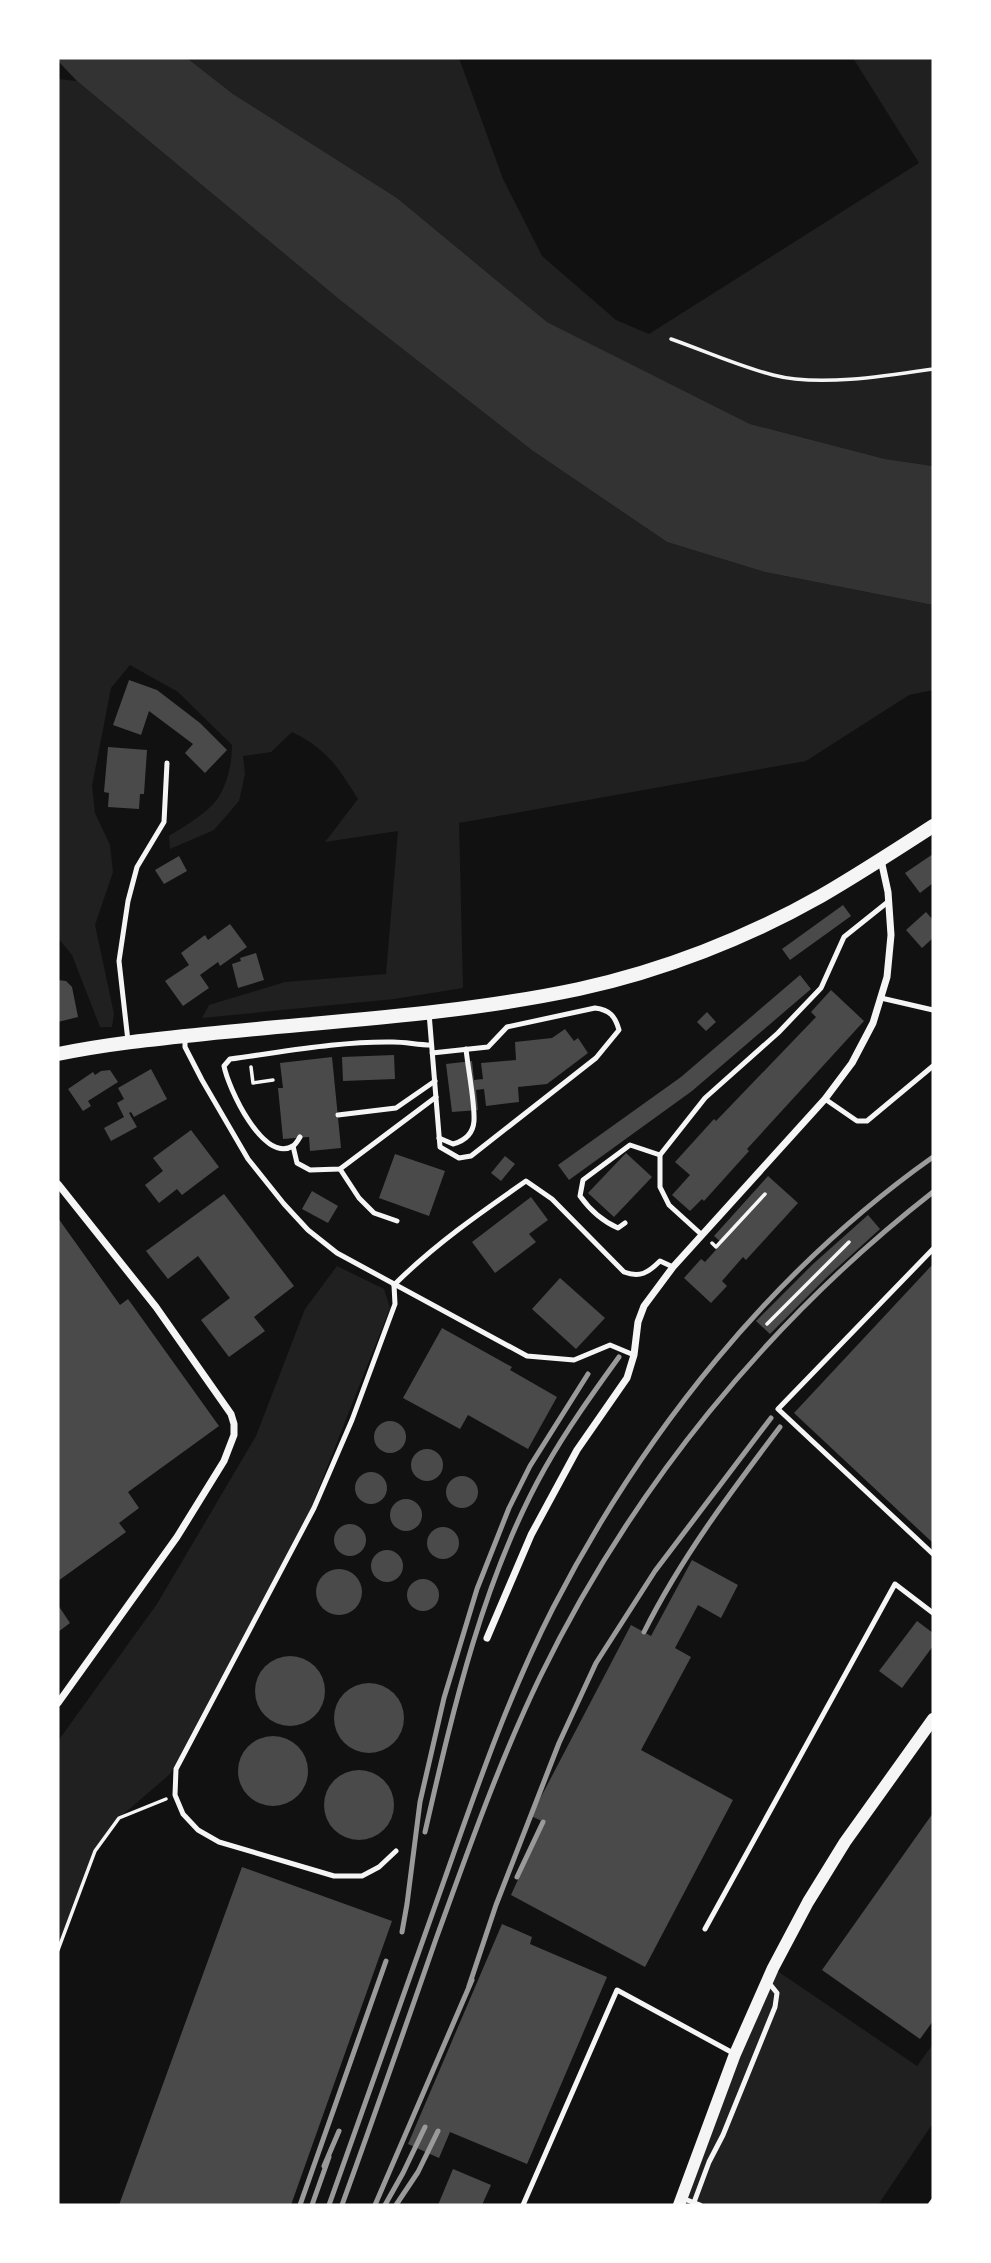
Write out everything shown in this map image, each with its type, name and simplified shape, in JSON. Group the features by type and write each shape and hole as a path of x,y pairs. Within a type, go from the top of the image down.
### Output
{"main road":[{"path":"58,1054 128,1041 429,1013 581,988 662,965 762,925 819,897 933,826"}],"street":[{"path":"487,1638 531,1535 577,1450 627,1378 634,1355 638,1322 644,1306 673,1267 825,1099 852,1063 873,1023 887,977 891,935 889,901 881,859"},
{"path":"58,1184 156,1307 230,1414 234,1424 231,1445 224,1461 177,1537 58,1703"},
{"path":"690,2203 735,2054 767,1980 808,1902 845,1842 933,1719"}],"lane":[{"path":"128,1041 119,961 128,901 137,867 164,822 167,763"},
{"path":"702,1235 669,1205 660,1187 660,1155 705,1098 778,1033 821,988 844,937 889,901"},
{"path":"881,998 933,1010"},
{"path":"429,1013 431,1045 440,1147 459,1158 471,1156 596,1058 619,1030 615,1017 605,1009 595,1008 507,1027 488,1047 432,1053"},
{"path":"184,1036 185,1047 225,1124 247,1159 308,1230 337,1253 527,1356 574,1360 610,1345 634,1355"},
{"path":"300,1137 293,1146 283,1148 271,1143 247,1119 226,1077 224,1066 230,1059 372,1043 431,1045"},
{"path":"439,1138 453,1144 461,1142 469,1135 474,1123 466,1049"},
{"path":"825,1099 857,1121 867,1121 933,1066"},
{"path":"338,1115 396,1108 435,1081"},
{"path":"293,1146 297,1163 310,1170 340,1168 436,1097"},
{"path":"625,1223 618,1228 611,1225 587,1206 580,1196 583,1180 630,1145 660,1155"},
{"path":"340,1168 359,1198 374,1213 397,1221"},
{"path":"396,1851 379,1867 362,1876 334,1876 219,1842 198,1830 183,1814 175,1795 176,1769 314,1508 352,1420 395,1304 394,1285 414,1265 477,1214 526,1181 552,1199 624,1272 634,1276 644,1275 660,1261 673,1267"},
{"path":"933,1249 778,1409 933,1554"},
{"path":"705,1929 895,1584 933,1613"},
{"path":"690,2203 723,2135 775,2007 777,1993 767,1980"},
{"path":"523,2205 617,1990 735,2054"},
{"path":"930,2205 933,2201"}],"path":[{"path":"671,339 773,375 802,380 855,378 933,369"},
{"path":"723,1240 765,1194"},
{"path":"766,1324 849,1242"},
{"path":"58,1951 95,1850 119,1818 175,1795"}],"shaded area":[{"path":"58,58 187,58 233,94 397,198 547,322 750,424 885,459 933,466 933,605 765,572 667,542 533,451 340,300 77,81"},
{"path":"187,58 459,58 503,179 542,256 616,320 649,334 919,163 853,58 933,58 933,466 885,459 750,424 547,322 397,198 233,94"},
{"path":"58,79 77,81 340,300 533,451 667,542 765,572 933,605 933,690 909,695 806,761 459,823 463,988 394,999 202,1018 209,1005 285,982 386,974 398,831 325,842 358,799 331,760 315,745 292,732 271,752 243,756 245,774 239,801 214,830 170,849 169,836 202,814 218,798 229,772 232,745 178,692 130,665 111,688 92,786 95,813 110,845 113,872 95,925 114,1014 112,1027 100,1027 72,955 58,938"},
{"path":"337,1266 384,1289 390,1308 309,1513 170,1774 119,1818 95,1851 58,1950 58,1741 157,1604 256,1436 305,1309"},
{"path":"773,1968 917,2066 933,2044 933,2123 878,2205 679,2205"}],"building":[{"path":"129,680 157,690 200,723 227,750 205,773 185,753 193,744 149,711 141,735 113,725"},
{"path":"108,747 147,750 144,794 140,794 139,809 108,807 109,793 104,792"},
{"path":"933,854 933,883 920,893 905,873"},
{"path":"179,856 187,871 164,884 155,870"},
{"path":"843,905 851,916 790,960 782,949"},
{"path":"926,912 933,920 933,938 922,948 906,930"},
{"path":"230,924 247,947 220,966 218,962 200,975 209,988 183,1006 165,981 189,965 181,953 205,935 208,940"},
{"path":"256,953 264,980 238,988 232,964 241,961 240,958"},
{"path":"800,975 811,989 692,1091 569,1180 558,1165 681,1077"},
{"path":"58,980 66,981 72,987 78,1017 58,1022"},
{"path":"831,990 864,1021 747,1149 749,1151 704,1201 702,1199 690,1211 672,1195 690,1175 675,1162 816,1017 811,1012"},
{"path":"707,1012 716,1022 706,1031 697,1022"},
{"path":"565,1029 574,1041 578,1038 588,1053 547,1084 518,1087 519,1102 486,1106 484,1089 476,1090 478,1110 452,1112 446,1064 472,1061 474,1080 483,1079 481,1063 516,1060 515,1042 552,1038"},
{"path":"394,1055 395,1079 343,1081 342,1057"},
{"path":"332,1057 341,1148 310,1151 309,1137 283,1139 278,1088 283,1088 280,1063"},
{"path":"151,1069 167,1099 134,1117 129,1113 137,1127 111,1141 104,1128 124,1117 117,1103 124,1099 118,1088"},
{"path":"110,1070 118,1082 88,1101 91,1106 83,1111 68,1089 93,1072 95,1075"},
{"path":"191,1130 219,1167 182,1195 177,1189 159,1203 145,1185 163,1171 153,1158"},
{"path":"626,1153 652,1177 614,1217 588,1193"},
{"path":"395,1154 445,1171 429,1216 379,1198"},
{"path":"505,1156 515,1164 501,1181 491,1173"},
{"path":"768,1176 798,1203 746,1260 743,1257 722,1281 727,1286 711,1303 684,1278 701,1259 705,1262 722,1243 714,1236"},
{"path":"312,1191 338,1206 328,1223 302,1209"},
{"path":"224,1194 294,1286 254,1317 265,1331 229,1357 201,1320 230,1298 198,1256 168,1279 146,1251"},
{"path":"531,1197 548,1220 529,1234 536,1242 495,1273 472,1242"},
{"path":"868,1215 880,1229 770,1334 756,1321 813,1264"},
{"path":"58,1218 120,1305 128,1299 219,1426 128,1492 139,1508 119,1523 126,1532 58,1581"},
{"path":"933,1264 933,1543 794,1413"},
{"path":"560,1278 605,1318 576,1349 532,1309"},
{"path":"442,1328 512,1367 510,1370 557,1397 528,1449 468,1415 460,1429 403,1398"},
{"path":"390,1421 401,1426 406,1437 401,1448 390,1453 379,1448 374,1437 379,1426"},
{"path":"427,1449 438,1454 443,1465 438,1476 427,1481 416,1476 411,1465 416,1454"},
{"path":"371,1472 382,1477 387,1488 382,1499 371,1504 360,1499 355,1488 360,1477"},
{"path":"462,1476 473,1481 478,1492 473,1503 462,1508 451,1503 446,1492 451,1481"},
{"path":"406,1499 417,1504 422,1515 417,1526 406,1531 395,1526 390,1515 395,1504"},
{"path":"350,1524 361,1529 366,1540 361,1551 350,1556 339,1551 334,1540 339,1529"},
{"path":"443,1527 454,1532 459,1543 454,1554 443,1559 432,1554 427,1543 432,1532"},
{"path":"387,1550 398,1555 403,1566 398,1577 387,1582 376,1577 371,1566 376,1555"},
{"path":"692,1560 738,1585 721,1618 698,1605 675,1648 691,1657 641,1750 733,1800 645,1967 511,1895 544,1822 531,1816 631,1625 651,1636"},
{"path":"339,1569 355,1576 362,1592 355,1608 339,1615 323,1608 316,1592 323,1576"},
{"path":"423,1579 434,1584 439,1595 434,1606 423,1611 412,1606 407,1595 412,1584"},
{"path":"58,1605 70,1623 58,1632"},
{"path":"917,1621 933,1633 933,1646 902,1688 879,1671"},
{"path":"297,1656 310,1662 319,1671 323,1677 323,1705 315,1716 304,1724 283,1726 265,1716 257,1705 255,1684 265,1666 276,1658"},
{"path":"376,1683 389,1689 398,1698 402,1704 402,1732 394,1743 383,1751 362,1753 344,1743 336,1732 334,1711 344,1693 355,1685"},
{"path":"266,1736 280,1736 293,1742 302,1751 308,1771 306,1784 298,1796 280,1806 266,1806 253,1800 244,1791 238,1778 238,1764 244,1751 253,1742"},
{"path":"366,1770 379,1776 388,1785 392,1791 392,1819 384,1830 373,1838 352,1840 334,1830 326,1819 324,1798 334,1780 345,1772"},
{"path":"933,1813 933,2021 920,2039 822,1970"},
{"path":"242,1867 392,1921 291,2205 119,2205"},
{"path":"502,1924 532,1937 530,1944 607,1977 527,2164 450,2132 439,2158 408,2144"},
{"path":"453,2169 491,2185 482,2205 438,2205"}],"railway":[{"path":"329,2205 494,1741 537,1641 589,1543 670,1418 716,1360 818,1251 874,1202 933,1157"},
{"path":"342,2205 485,1807 525,1709 577,1607 617,1540 661,1475 709,1412 760,1352 873,1242 933,1192"},
{"path":"425,1832 472,1646 504,1554 523,1510 553,1454 619,1357"},
{"path":"402,1932 420,1802 444,1698 477,1589 509,1508 530,1466 588,1374"},
{"path":"469,1986 496,1905 559,1743 596,1663 655,1571 771,1418"},
{"path":"644,1632 690,1552 780,1427"},
{"path":"517,1877 543,1822"},
{"path":"300,2205 386,1961"},
{"path":"375,2205 472,1980"},
{"path":"385,2205 425,2127"},
{"path":"324,2166 339,2131"},
{"path":"396,2205 418,2172 438,2131"},
{"path":"312,2205 329,2157"}]}
